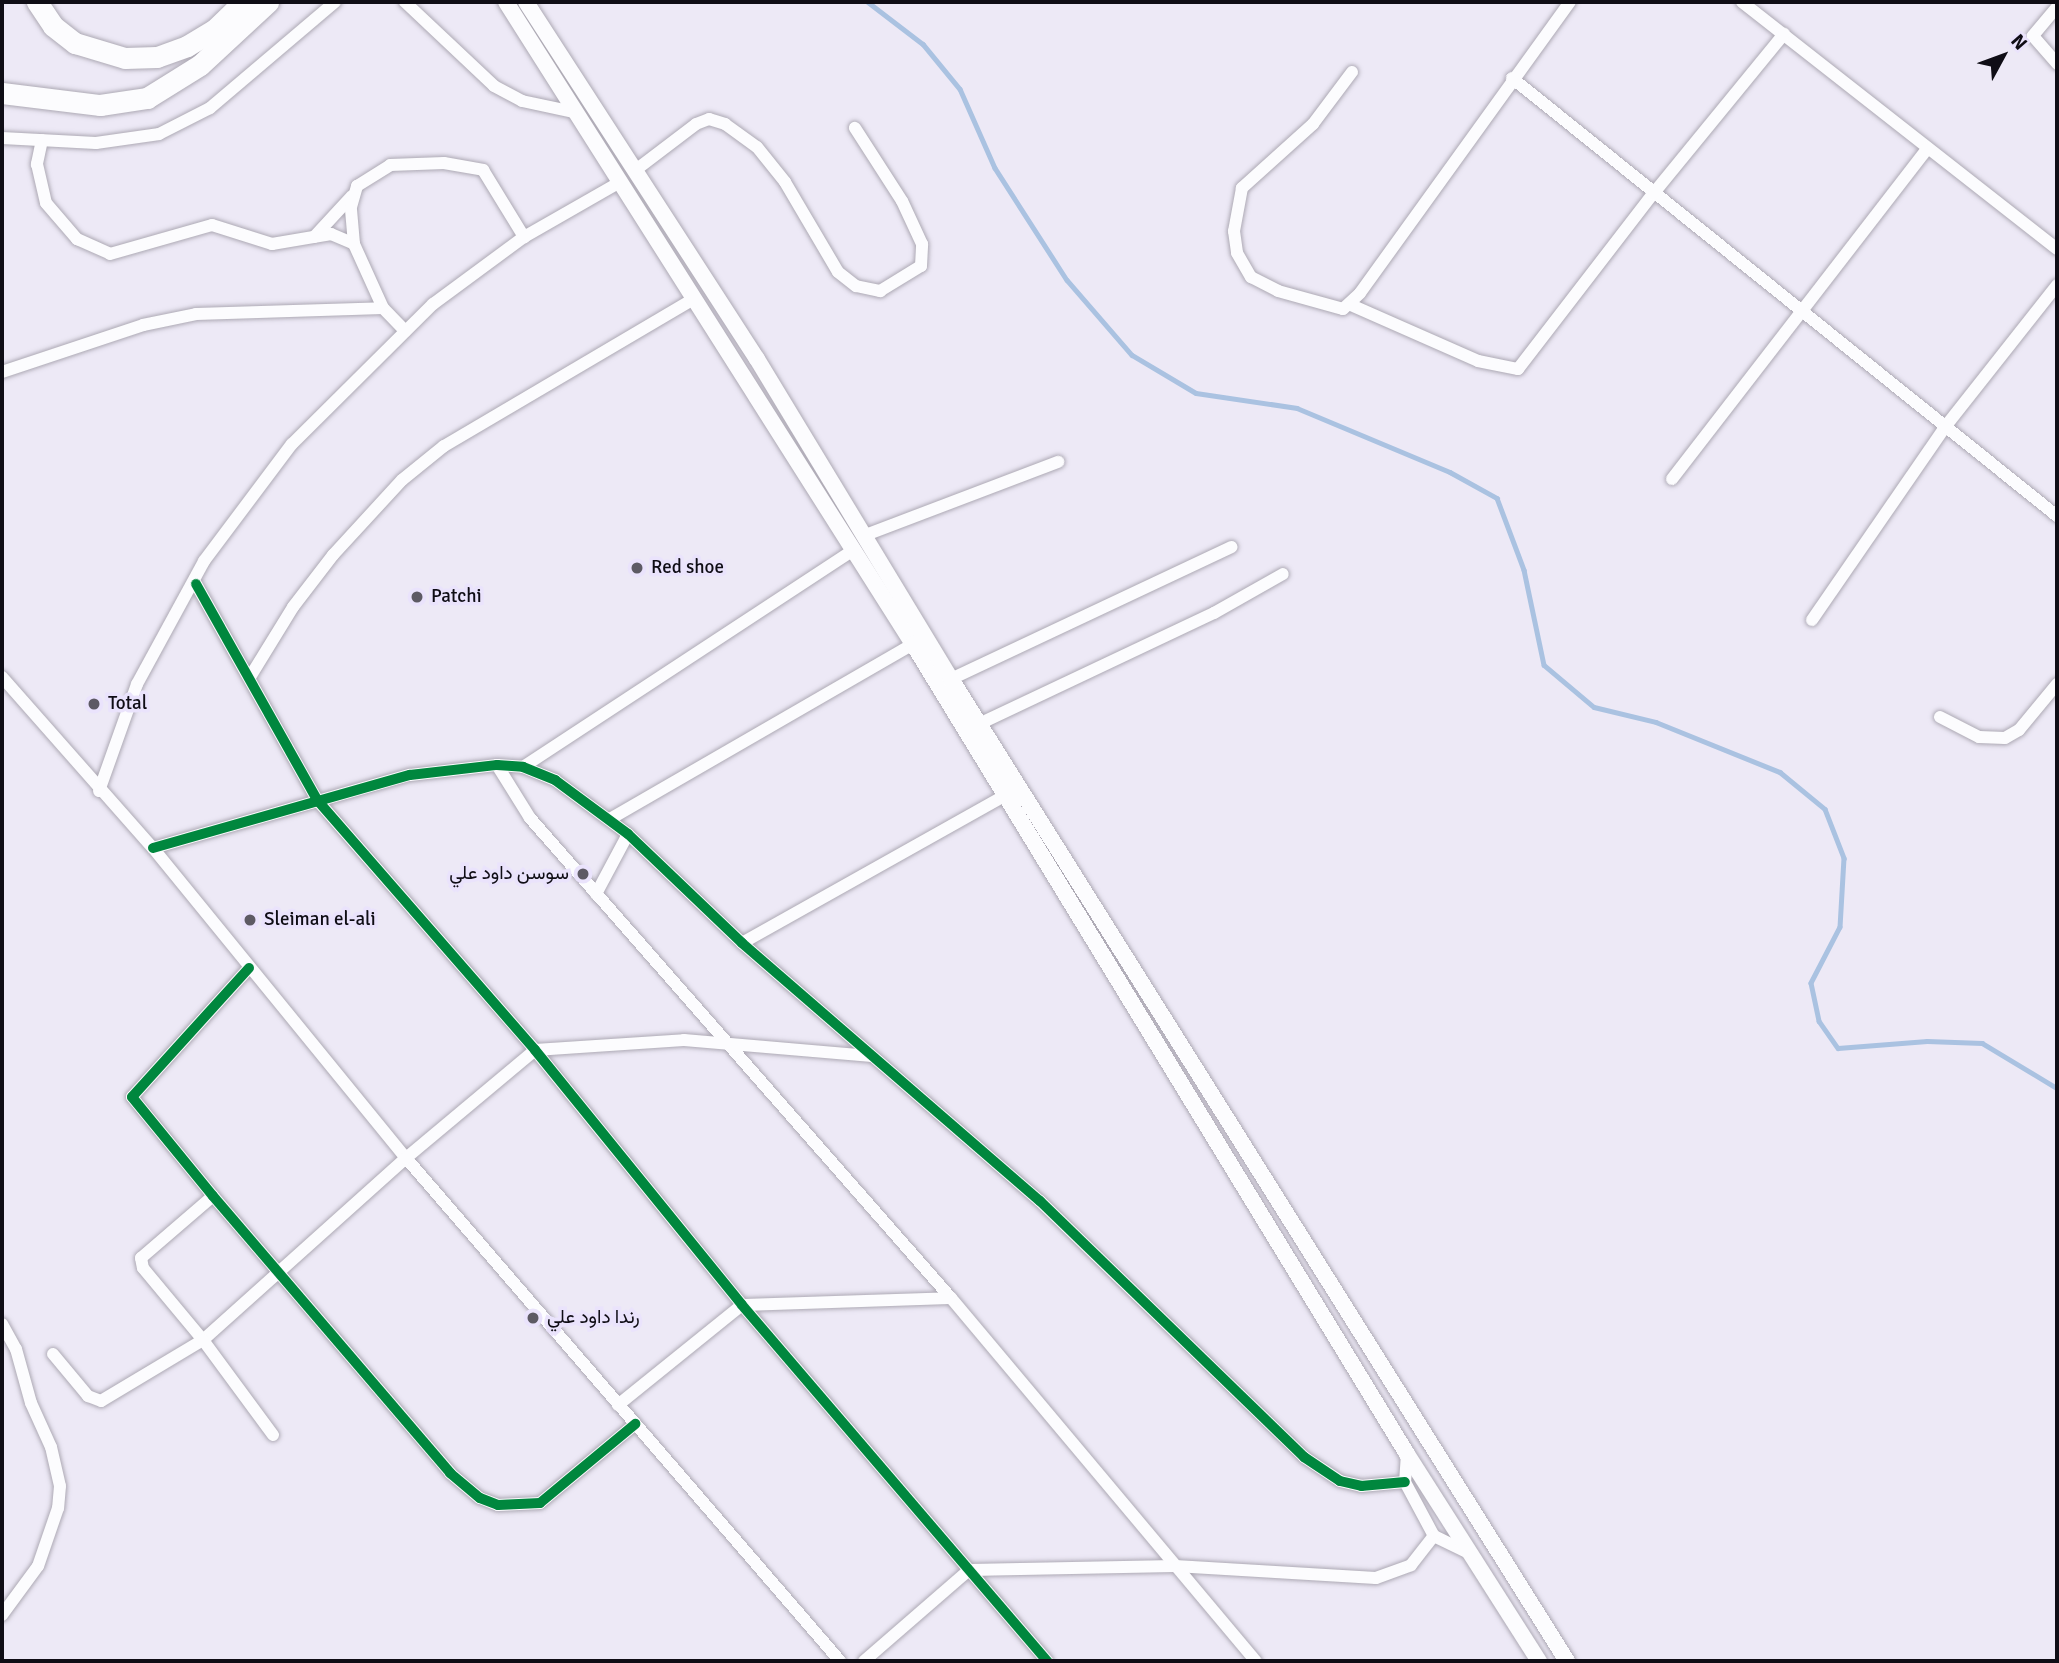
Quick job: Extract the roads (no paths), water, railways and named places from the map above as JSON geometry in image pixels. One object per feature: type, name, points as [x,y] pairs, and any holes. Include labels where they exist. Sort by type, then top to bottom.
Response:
[{"type":"highway","points":[[37,2],[53,26],[75,43],[125,58],[157,57],[187,46],[214,30],[243,2]]},
{"type":"highway","points":[[2,93],[100,105],[146,98],[177,83],[268,2]]},
{"type":"main road","points":[[506,2],[912,644],[1407,1454],[1539,1661]]},
{"type":"main road","points":[[526,2],[637,169],[979,724],[1566,1661]]},
{"type":"street","points":[[2,138],[132,141],[186,122],[210,108],[335,2]]},
{"type":"street","points":[[405,2],[494,86],[522,101],[578,113]]},
{"type":"street","points":[[1350,305],[1511,78],[1570,2]]},
{"type":"street","points":[[1742,2],[2057,249]]},
{"type":"street","points":[[2057,7],[2034,36],[2057,64]]},
{"type":"street","points":[[1352,72],[1313,124],[1242,188],[1234,231],[1237,253],[1251,277],[1278,291],[1334,309],[1350,305],[1478,361],[1518,369],[1653,194],[1784,34]]},
{"type":"street","points":[[1511,78],[1800,313],[2057,516]]},
{"type":"street","points":[[637,169],[696,124],[709,119],[725,124],[757,146],[771,164],[838,272],[856,286],[880,291],[921,267],[922,244],[902,201],[855,128]]},
{"type":"street","points":[[42,140],[37,164],[46,203],[78,239],[110,254],[212,225],[272,244],[314,237],[344,236],[354,244]]},
{"type":"street","points":[[1672,479],[1928,148]]},
{"type":"street","points":[[314,237],[366,179],[407,162],[483,170],[524,237]]},
{"type":"street","points":[[99,791],[137,684],[196,584],[204,561],[267,475],[433,304],[524,237],[620,182]]},
{"type":"street","points":[[354,195],[354,244],[383,308],[405,331]]},
{"type":"street","points":[[1812,620],[1945,428],[2057,285]]},
{"type":"street","points":[[250,677],[293,607],[333,555],[402,480],[444,446],[695,298]]},
{"type":"street","points":[[2,371],[142,325],[196,314],[383,308]]},
{"type":"street","points":[[863,537],[1058,462]]},
{"type":"street","points":[[951,679],[1232,547]]},
{"type":"street","points":[[523,767],[852,551]]},
{"type":"street","points":[[979,724],[1214,614],[1283,574]]},
{"type":"street","points":[[196,584],[318,801],[535,1050],[742,1305],[1047,1661]]},
{"type":"street","points":[[610,819],[912,644]]},
{"type":"street","points":[[2,677],[99,791],[153,848],[406,1158],[839,1661]]},
{"type":"street","points":[[1940,717],[1979,737],[2005,738],[2019,730],[2057,684]]},
{"type":"street","points":[[497,765],[530,818],[722,1042],[951,1298],[1256,1661]]},
{"type":"street","points":[[153,848],[410,775],[497,765],[523,767],[555,780],[628,834],[742,943],[869,1056],[1040,1201],[1321,1471],[1361,1486],[1405,1482]]},
{"type":"street","points":[[742,943],[1004,796]]},
{"type":"street","points":[[596,894],[628,834]]},
{"type":"street","points":[[249,968],[132,1097],[213,1196],[450,1474],[481,1498],[498,1505],[540,1503],[635,1424]]},
{"type":"street","points":[[53,1354],[88,1396],[101,1401],[203,1340],[406,1158],[535,1050],[722,1042],[869,1056]]},
{"type":"street","points":[[213,1196],[141,1258],[142,1268],[203,1340],[274,1435]]},
{"type":"street","points":[[618,1405],[742,1305],[951,1298]]},
{"type":"street","points":[[2,1324],[16,1349],[31,1403],[51,1447],[60,1486],[58,1508],[38,1566],[2,1615]]},
{"type":"street","points":[[1407,1454],[1405,1482],[1434,1536],[1469,1553]]},
{"type":"street","points":[[864,1661],[969,1570],[1175,1566],[1376,1578],[1410,1565],[1434,1536]]},
{"type":"waterway","points":[[868,2],[923,44],[960,89],[995,168],[1067,280],[1132,355],[1196,393],[1297,408],[1450,472],[1497,498],[1524,570],[1544,665],[1594,707],[1656,722],[1780,772],[1825,809],[1844,858],[1840,927],[1811,983],[1819,1021],[1838,1048],[1927,1041],[1982,1043],[2057,1088]]},
{"type":"place","name":"Red shoe","points":[[637,568]]},
{"type":"place","name":"Patchi","points":[[417,597]]},
{"type":"place","name":"Total","points":[[94,704]]},
{"type":"place","name":"سوسن داود علي","points":[[583,874]]},
{"type":"place","name":"Sleiman el-ali","points":[[250,920]]},
{"type":"place","name":"رندا داود علي","points":[[533,1318]]}]
